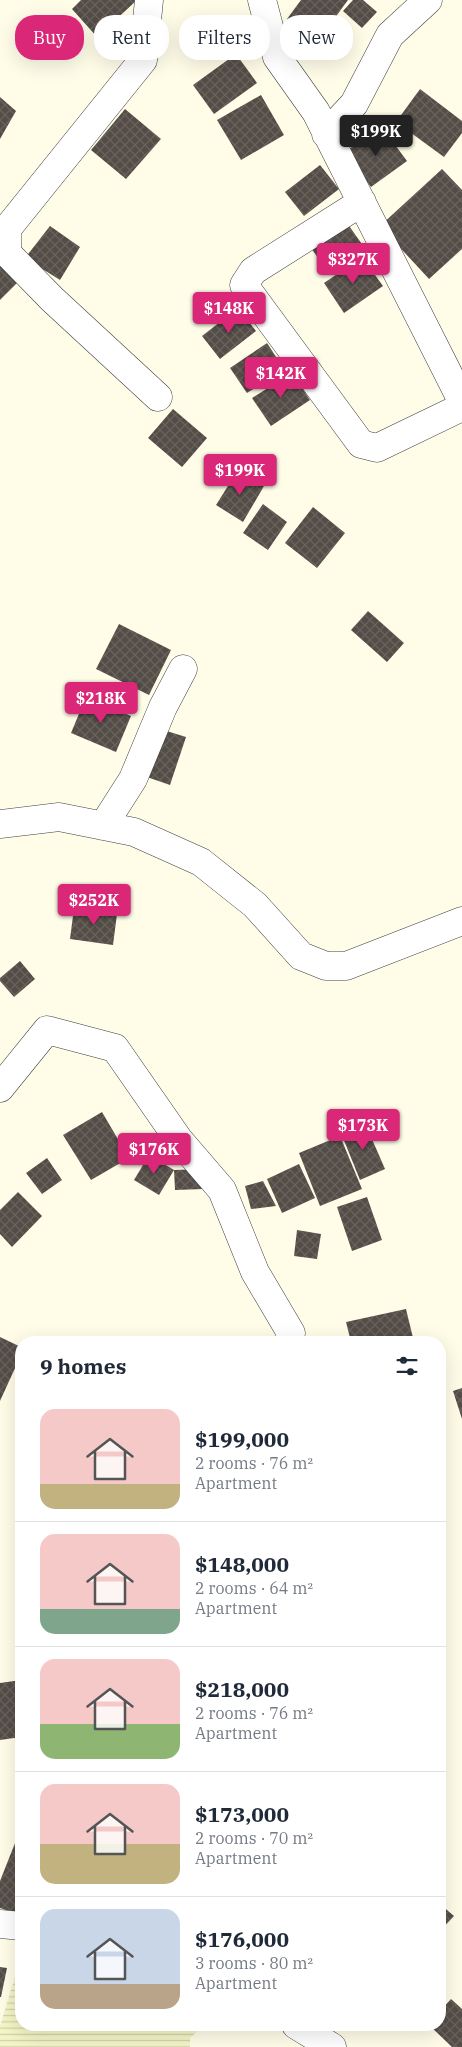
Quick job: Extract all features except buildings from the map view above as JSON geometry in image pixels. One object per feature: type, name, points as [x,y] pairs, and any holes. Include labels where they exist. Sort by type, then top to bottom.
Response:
[{"type":"street","points":[[149,0],[143,60],[7,229],[7,253],[52,299],[158,397]]},
{"type":"street","points":[[262,0],[277,57],[316,112],[462,401]]},
{"type":"street","points":[[326,134],[354,104],[390,35],[428,0]]},
{"type":"street","points":[[362,202],[253,271],[244,285],[361,444],[377,448],[462,407]]},
{"type":"street","points":[[103,826],[133,778],[163,708],[183,670]]},
{"type":"street","points":[[0,824],[59,817],[134,832],[201,862],[255,905],[301,956],[326,966],[346,966],[462,921]]},
{"type":"street","points":[[0,1088],[46,1030],[114,1048],[180,1140],[222,1190],[255,1272],[291,1333],[290,1336]]},
{"type":"street","points":[[0,1924],[15,1925]]},
{"type":"street","points":[[306,2031],[332,2047]]},
{"type":"green space","points":[[15,1977],[15,2031],[198,2031],[190,2038],[190,2047],[0,2047],[0,2026]]}]
